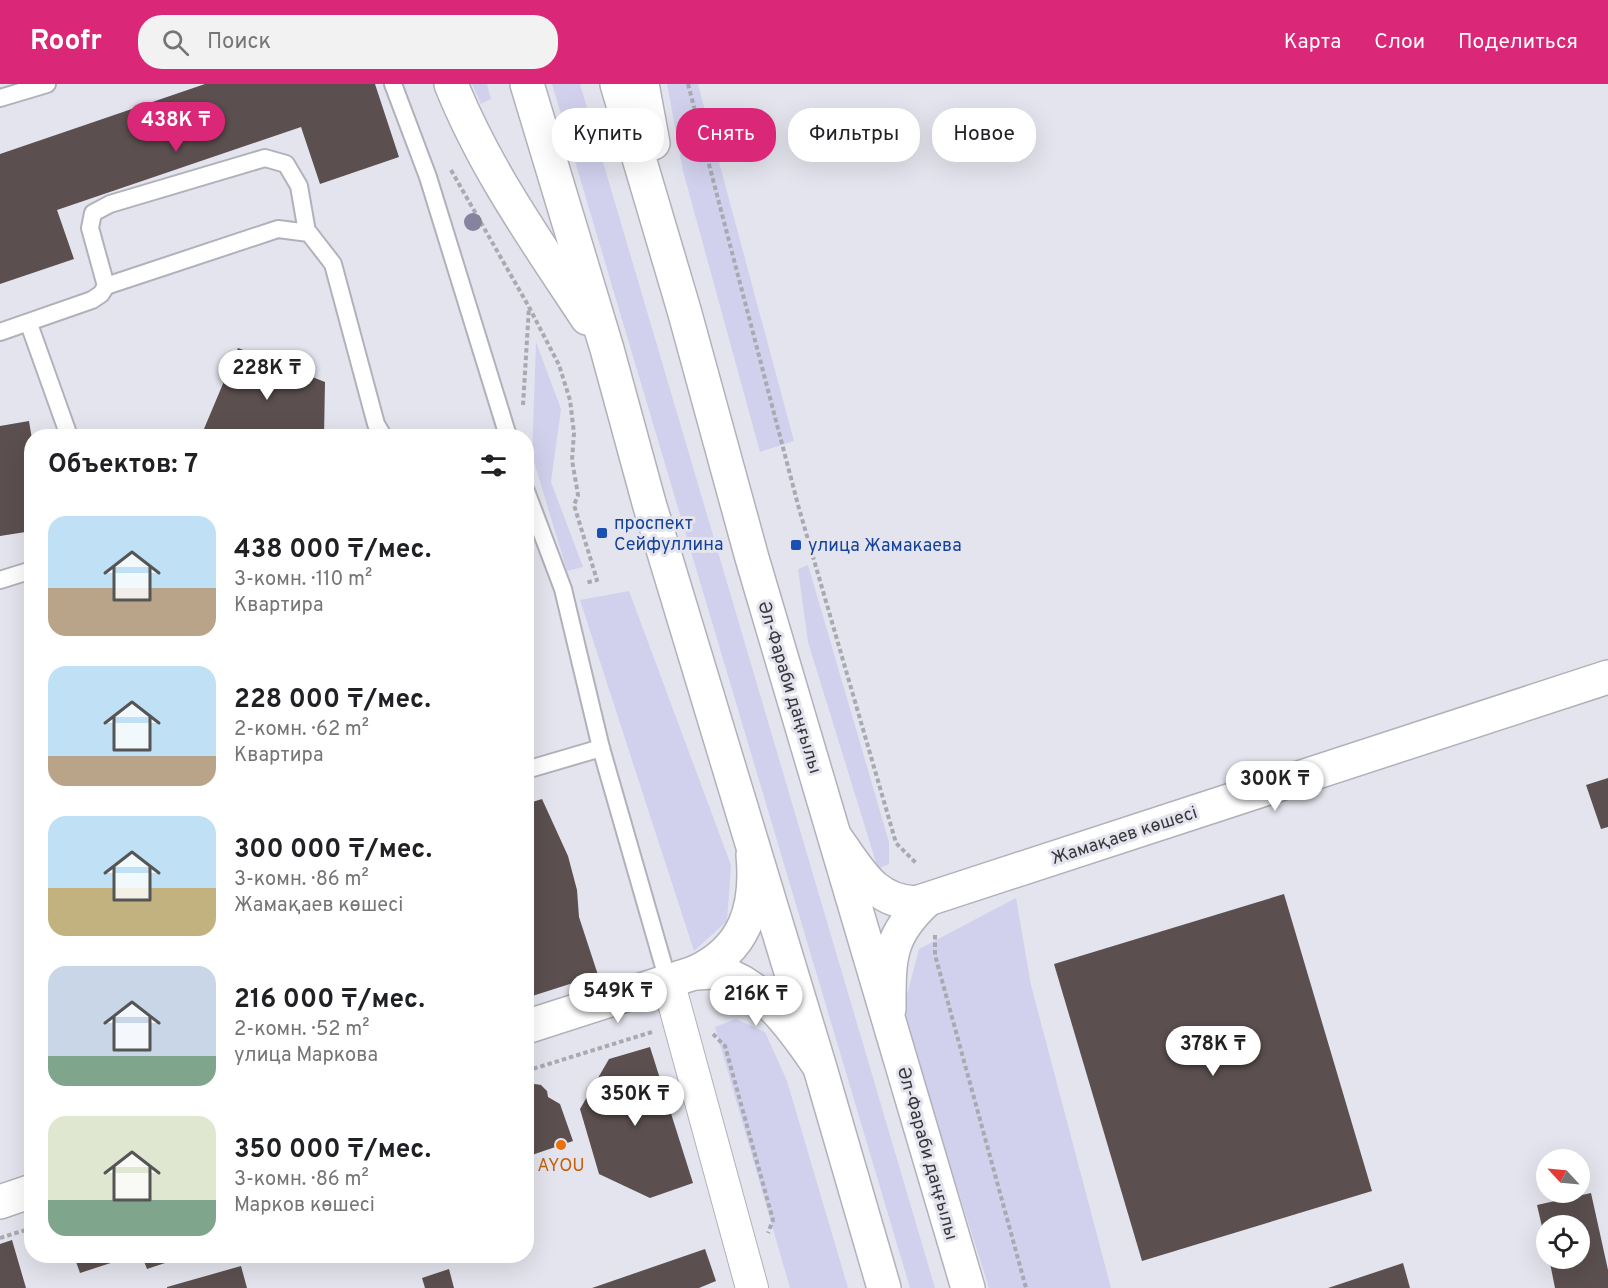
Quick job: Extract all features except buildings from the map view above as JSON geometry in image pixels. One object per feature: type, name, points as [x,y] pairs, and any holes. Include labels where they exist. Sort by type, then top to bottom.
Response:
[{"type":"main road","points":[[451,84],[498,182],[607,349]]},
{"type":"main road","points":[[527,84],[607,349],[649,503],[752,839],[884,1288]]},
{"type":"main road","name":"Әл-Фараби даңғылы","points":[[617,84],[684,310],[752,558],[968,1288]]},
{"type":"main road","points":[[642,84],[684,310]]},
{"type":"main road","name":"Жамақаев көшесі","points":[[835,836],[880,894],[899,903],[916,903],[1608,677]]},
{"type":"main road","points":[[534,1024],[681,977],[711,965],[724,954],[736,943],[752,902],[755,874],[752,839]]},
{"type":"main road","points":[[890,1024],[889,965],[895,940],[911,916],[927,900]]},
{"type":"main road","points":[[681,977],[712,972],[723,974],[756,992],[799,1037],[820,1068]]},
{"type":"main road","points":[[0,1202],[24,1194]]},
{"type":"street","points":[[681,977],[679,1023],[752,1288]]},
{"type":"lane","points":[[0,99],[47,84]]},
{"type":"lane","points":[[393,84],[428,177],[506,429]]},
{"type":"lane","points":[[106,286],[90,228],[93,213],[110,204],[265,158],[286,164],[299,186],[307,232],[333,264],[379,429]]},
{"type":"lane","points":[[0,332],[29,324],[92,300],[101,294],[106,286],[278,229],[307,232]]},
{"type":"lane","points":[[29,324],[66,429]]},
{"type":"lane","points":[[534,512],[563,589],[601,748],[681,977]]},
{"type":"lane","points":[[0,580],[24,572]]},
{"type":"lane","points":[[534,768],[601,748]]},
{"type":"path","points":[[688,84],[798,505],[896,843],[917,864]]},
{"type":"path","points":[[448,166],[529,307],[559,365],[570,400],[574,433],[572,460],[578,495],[574,505],[597,579],[577,586]]},
{"type":"path","points":[[522,413],[529,307]]},
{"type":"path","points":[[935,932],[935,955],[1026,1288]]},
{"type":"path","points":[[534,1068],[693,1018],[725,1046],[773,1220],[765,1238]]},
{"type":"path","points":[[0,1238],[24,1230]]},
{"type":"shaded area","points":[[472,84],[487,84],[491,99],[481,104]]},
{"type":"shaded area","points":[[552,84],[580,84],[587,108],[559,108]]},
{"type":"shaded area","points":[[667,84],[698,84],[704,108],[676,108],[676,133]]},
{"type":"shaded area","points":[[575,162],[603,162],[935,1288],[910,1288]]},
{"type":"shaded area","points":[[681,162],[719,162],[794,441],[760,452]]},
{"type":"shaded area","points":[[536,342],[561,409],[551,482],[583,567],[567,571],[534,462]]},
{"type":"shaded area","points":[[808,565],[889,842],[889,864],[878,869],[808,642],[798,569]]},
{"type":"shaded area","points":[[629,591],[731,865],[727,921],[694,951],[580,600]]},
{"type":"shaded area","points":[[1016,898],[1031,985],[1111,1288],[989,1288],[902,1014],[919,949]]},
{"type":"shaded area","points":[[736,1019],[765,1032],[787,1081],[848,1288],[790,1288],[715,1027]]},
{"type":"place","name":"проспект Сейфуллина","points":[[602,533]]},
{"type":"place","name":"улица Жамакаева","points":[[796,545]]},
{"type":"place","name":"AYOU","points":[[561,1145]]}]
